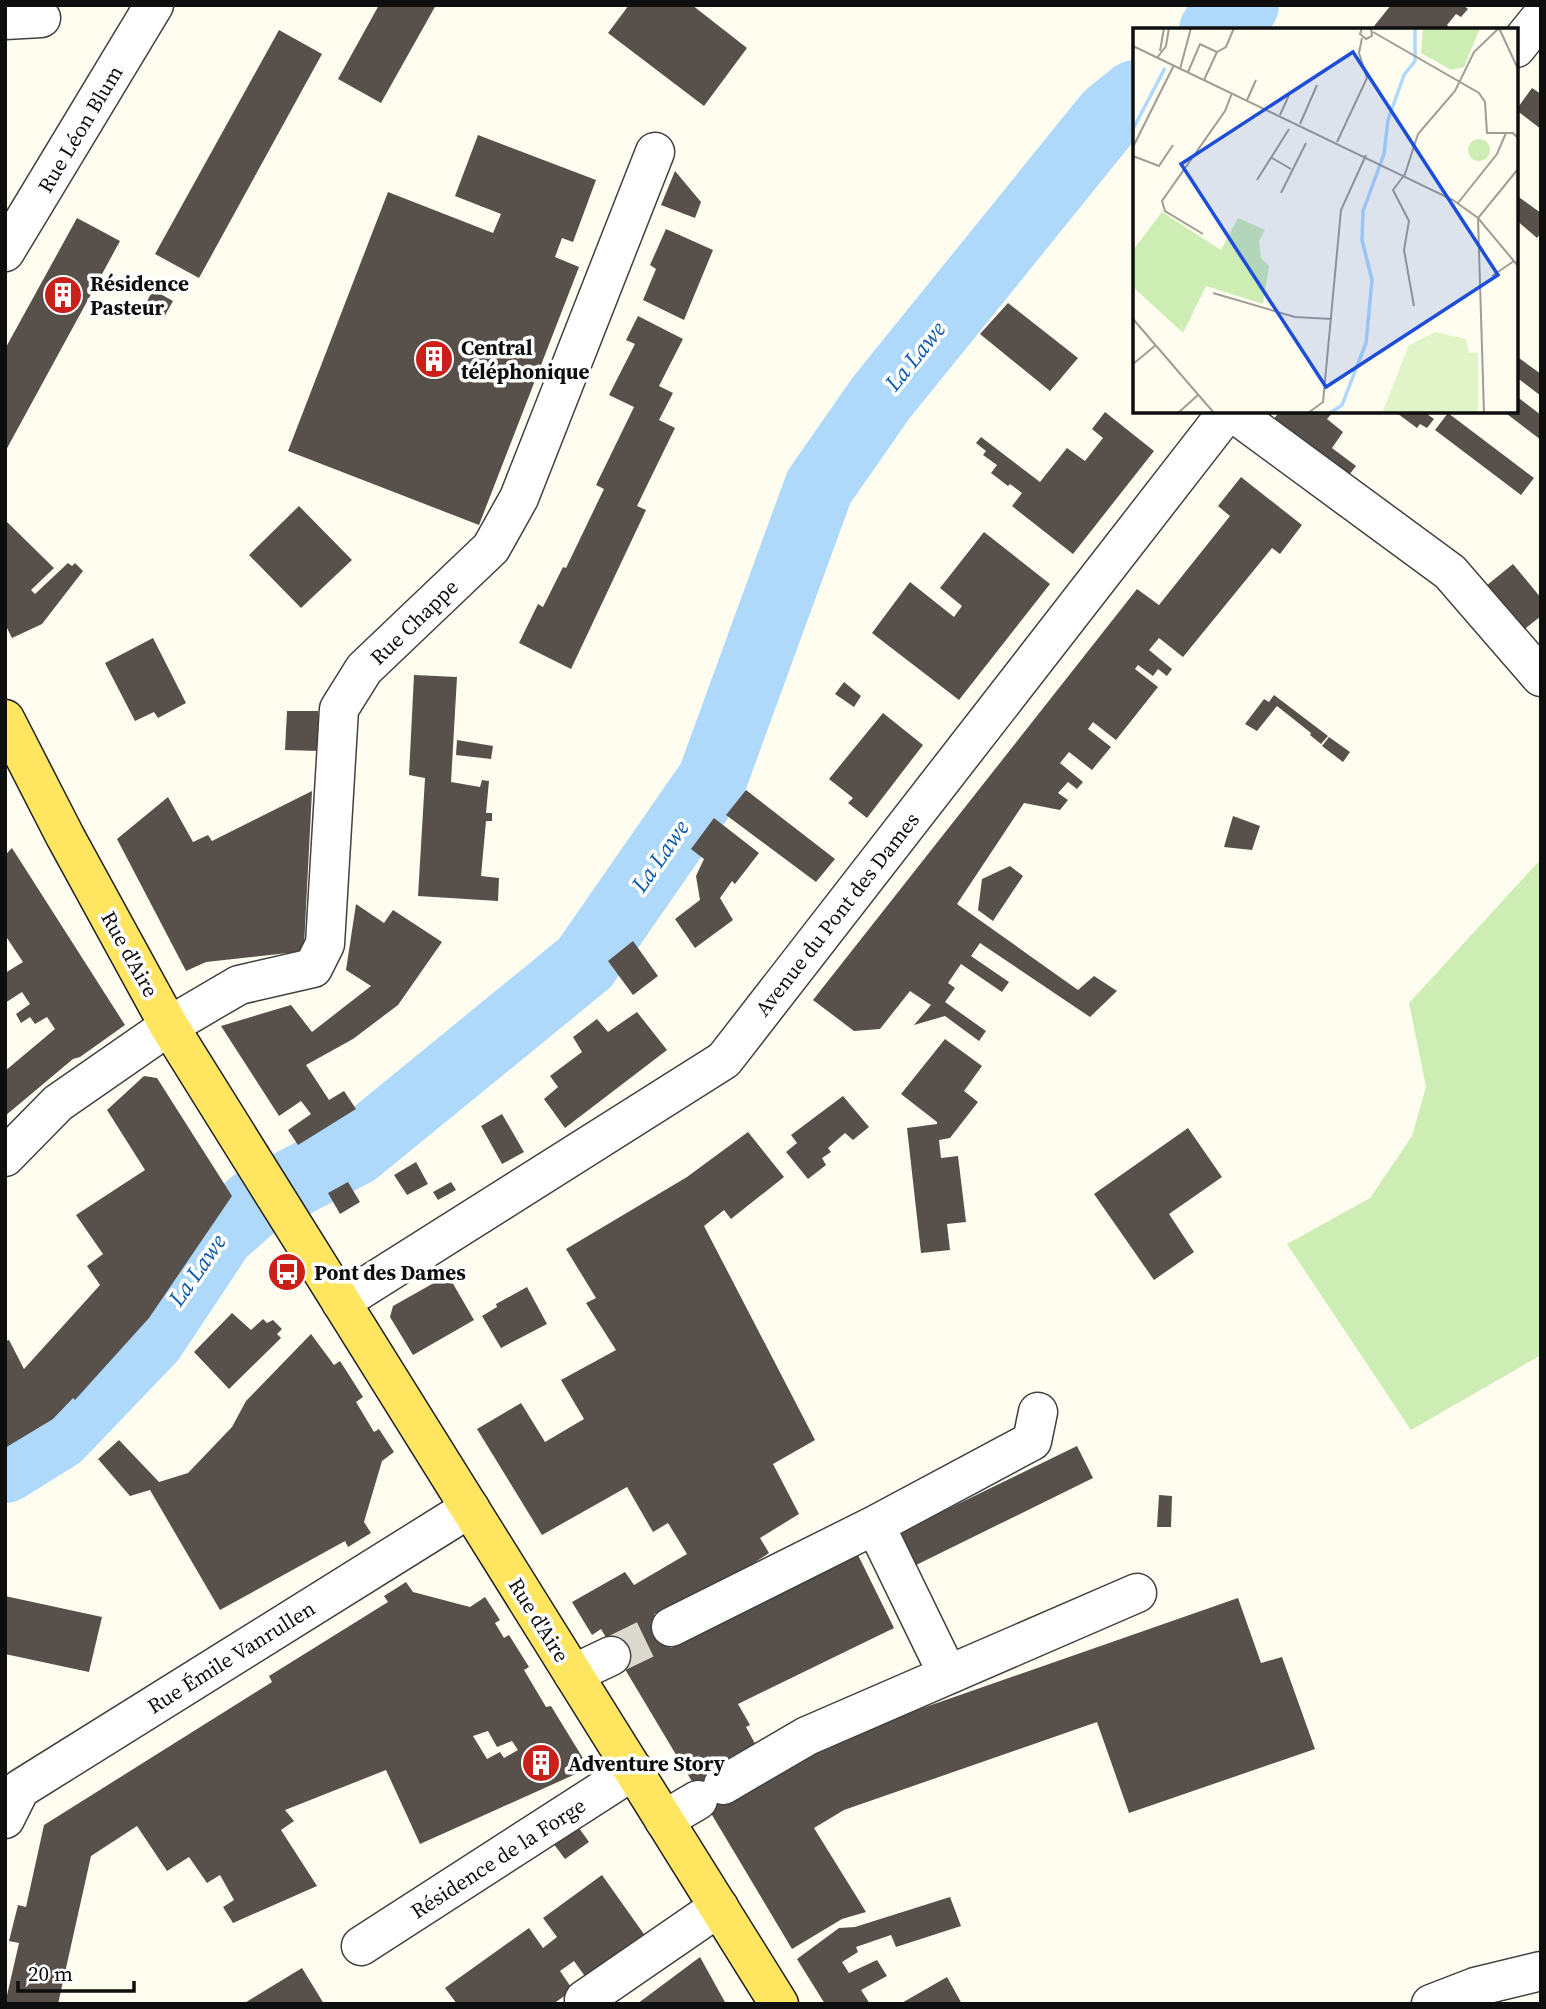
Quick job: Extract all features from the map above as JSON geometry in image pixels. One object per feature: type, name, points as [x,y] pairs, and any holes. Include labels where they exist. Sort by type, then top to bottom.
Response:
[{"type":"main road","name":"Rue d'Aire","points":[[5,719],[65,836],[169,1026],[779,2004]]},
{"type":"street","name":"Rue Léon Blum","points":[[5,252],[154,5]]},
{"type":"street","points":[[1518,46],[1541,17]]},
{"type":"street","name":"Rue Chappe","points":[[169,1026],[239,985],[313,968],[325,944],[339,709],[364,669],[491,548],[519,498],[654,152]]},
{"type":"street","name":"Avenue du Pont des Dames","points":[[341,1302],[723,1060],[1228,413]]},
{"type":"street","points":[[1233,413],[1450,572],[1541,677]]},
{"type":"street","points":[[5,1157],[58,1103],[169,1026]]},
{"type":"street","points":[[671,1627],[875,1525],[1032,1441],[1038,1412]]},
{"type":"street","name":"Rue Émile Vanrullen","points":[[5,1819],[20,1789],[470,1508]]},
{"type":"street","points":[[875,1525],[948,1675]]},
{"type":"street","points":[[664,1820],[807,1736],[1138,1593]]},
{"type":"street","points":[[573,1674],[611,1656]]},
{"type":"street","name":"Résidence de la Forge","points":[[361,1946],[634,1770]]},
{"type":"street","points":[[584,2000],[719,1907]]},
{"type":"street","points":[[1431,2004],[1475,1987],[1541,1971]]},
{"type":"green space","points":[[1541,859],[1541,1355],[1411,1430],[1287,1244],[1370,1198],[1412,1136],[1426,1087],[1409,1003]]},
{"type":"building","points":[[379,5],[436,5],[381,103],[338,79]]},
{"type":"building","points":[[629,5],[692,5],[747,48],[704,106],[608,33]]},
{"type":"building","points":[[1391,5],[1463,5],[1468,9],[1461,17],[1456,14],[1447,25],[1450,28],[1373,28]]},
{"type":"building","points":[[279,30],[322,54],[199,278],[155,254]]},
{"type":"building","points":[[1532,88],[1541,94],[1541,129],[1518,112],[1518,107]]},
{"type":"building","name":"Central téléphonique","points":[[478,135],[596,180],[573,242],[562,238],[555,257],[579,267],[479,525],[288,451],[388,192],[493,233],[501,214],[455,196]]},
{"type":"building","points":[[675,171],[701,202],[695,218],[661,205]]},
{"type":"building","points":[[1518,196],[1541,213],[1541,233],[1537,238],[1518,222]]},
{"type":"building","name":"Résidence Pasteur","points":[[77,218],[120,241],[5,452],[5,349]]},
{"type":"building","points":[[666,229],[713,250],[684,320],[643,300],[656,269],[650,265]]},
{"type":"building","points":[[153,290],[173,301],[164,317],[144,307]]},
{"type":"building","points":[[1008,303],[1078,358],[1050,391],[980,334]]},
{"type":"building","points":[[638,316],[683,339],[659,386],[673,393],[659,420],[675,428],[637,506],[646,510],[571,669],[519,643],[538,604],[543,607],[563,567],[566,568],[604,489],[596,485],[634,407],[609,395],[635,344],[626,340]]},
{"type":"building","points":[[1518,359],[1541,374],[1541,396],[1518,379]]},
{"type":"building","points":[[1518,398],[1541,415],[1541,440],[1506,413],[1518,413]]},
{"type":"building","points":[[1105,412],[1154,451],[1073,554],[1012,506],[1022,493],[991,473],[997,465],[983,455],[986,451],[976,443],[981,437],[1040,482],[1067,448],[1085,461],[1103,438],[1092,429]]},
{"type":"building","points":[[1278,413],[1332,413],[1327,419],[1343,432],[1332,448],[1356,466],[1349,475],[1273,420]]},
{"type":"building","points":[[1397,413],[1428,413],[1434,419],[1427,428],[1420,424],[1417,428]]},
{"type":"building","points":[[1448,413],[1534,478],[1521,495],[1435,430]]},
{"type":"building","points":[[1241,477],[1302,525],[1280,554],[1272,548],[1183,657],[1159,638],[1149,650],[1172,669],[1167,676],[1158,669],[1153,676],[1138,665],[1135,669],[1158,687],[1116,740],[1093,722],[1088,729],[1111,747],[1092,770],[1069,752],[1060,763],[1083,782],[1077,789],[1068,782],[1058,793],[1068,800],[1060,810],[1024,803],[957,904],[1078,990],[1094,976],[1117,991],[1090,1017],[980,943],[971,956],[1009,982],[1002,992],[961,964],[948,983],[955,988],[945,1002],[986,1031],[979,1041],[945,1016],[914,1025],[931,1005],[910,991],[880,1029],[854,1031],[813,1000],[1137,589],[1159,605],[1230,516],[1218,506]]},
{"type":"building","points":[[299,506],[352,560],[301,608],[249,555]]},
{"type":"building","points":[[5,520],[54,568],[31,590],[35,594],[68,563],[72,566],[75,563],[83,571],[42,624],[12,638],[5,624]]},
{"type":"building","points":[[984,532],[1050,584],[959,700],[872,633],[910,582],[954,617],[962,606],[940,588]]},
{"type":"building","points":[[1513,564],[1541,598],[1541,616],[1522,631],[1486,586]]},
{"type":"building","points":[[153,638],[186,703],[158,718],[154,712],[135,721],[105,663]]},
{"type":"building","points":[[414,675],[457,677],[451,782],[480,787],[482,780],[489,781],[486,813],[492,813],[492,821],[486,821],[481,876],[499,878],[498,901],[418,896],[425,778],[409,775]]},
{"type":"building","points":[[844,682],[861,696],[854,707],[835,694]]},
{"type":"building","points":[[1274,695],[1328,736],[1321,744],[1277,706],[1257,731],[1245,724],[1264,699],[1269,702]]},
{"type":"building","points":[[287,711],[318,711],[319,751],[285,750]]},
{"type":"building","points":[[883,713],[923,745],[867,818],[848,803],[853,798],[829,779]]},
{"type":"building","points":[[1329,737],[1350,752],[1343,762],[1322,746]]},
{"type":"building","points":[[457,740],[493,746],[491,759],[456,755]]},
{"type":"building","points":[[746,790],[835,859],[816,882],[726,815]]},
{"type":"building","points":[[312,791],[304,946],[297,952],[206,962],[186,971],[117,839],[168,797],[193,842],[208,835],[212,841]]},
{"type":"building","points":[[1233,816],[1260,826],[1252,850],[1224,847]]},
{"type":"building","points":[[714,818],[759,853],[735,884],[732,881],[720,898],[733,920],[695,948],[675,919],[700,900],[696,876],[704,859],[691,849]]},
{"type":"building","points":[[12,848],[125,1025],[80,1057],[73,1059],[5,1116],[5,1071],[55,1029],[47,1017],[35,1024],[30,1017],[21,1023],[16,1014],[30,1004],[22,992],[5,1003],[5,973],[23,962],[5,935],[5,855]]},
{"type":"building","points":[[1010,866],[1023,876],[993,921],[978,910],[982,879]]},
{"type":"building","points":[[356,904],[384,923],[393,910],[442,942],[398,1005],[353,1039],[306,1065],[329,1100],[344,1091],[356,1109],[298,1145],[288,1130],[311,1114],[301,1101],[279,1116],[221,1026],[291,1005],[312,1032],[371,986],[346,970]]},
{"type":"building","points":[[633,941],[658,976],[633,995],[608,961]]},
{"type":"building","points":[[637,1012],[667,1050],[565,1128],[544,1099],[558,1087],[550,1076],[582,1052],[573,1037],[597,1019],[608,1032]]},
{"type":"building","points":[[945,1039],[982,1066],[964,1091],[978,1102],[950,1138],[939,1140],[941,1158],[958,1156],[966,1222],[947,1224],[950,1250],[921,1253],[907,1128],[937,1122],[901,1094]]},
{"type":"building","points":[[144,1076],[157,1078],[232,1196],[149,1318],[75,1400],[73,1398],[53,1419],[5,1448],[5,1341],[9,1340],[24,1369],[100,1285],[87,1266],[103,1254],[76,1215],[145,1170],[107,1110]]},
{"type":"building","points":[[843,1096],[869,1127],[853,1140],[845,1133],[828,1148],[831,1152],[822,1158],[826,1165],[808,1179],[786,1152],[797,1143],[791,1135]]},
{"type":"building","points":[[502,1114],[524,1152],[502,1164],[481,1126]]},
{"type":"building","points":[[1188,1128],[1222,1177],[1169,1214],[1194,1252],[1154,1280],[1094,1194]]},
{"type":"building","points":[[748,1132],[784,1177],[731,1219],[724,1210],[704,1226],[815,1440],[773,1464],[799,1514],[760,1538],[769,1553],[665,1622],[857,1553],[894,1628],[738,1704],[750,1725],[746,1727],[759,1751],[808,1748],[1238,1598],[1261,1663],[1282,1657],[1315,1749],[1129,1813],[1097,1722],[844,1810],[814,1828],[866,1912],[842,1919],[792,1949],[601,1629],[592,1635],[572,1602],[625,1572],[634,1585],[687,1554],[668,1523],[653,1532],[627,1487],[542,1535],[477,1429],[521,1403],[545,1442],[584,1419],[561,1380],[616,1350],[586,1303],[596,1298],[566,1249],[687,1177]]},
{"type":"building","points":[[416,1162],[428,1184],[407,1195],[394,1175]]},
{"type":"building","points":[[348,1182],[360,1202],[340,1214],[328,1193]]},
{"type":"building","points":[[451,1182],[456,1190],[438,1200],[433,1192]]},
{"type":"building","points":[[448,1275],[474,1320],[413,1355],[390,1317],[393,1306]]},
{"type":"building","points":[[527,1287],[547,1324],[501,1348],[482,1316],[497,1307],[496,1304]]},
{"type":"building","points":[[232,1313],[251,1330],[263,1319],[267,1323],[273,1320],[282,1329],[277,1334],[281,1338],[229,1389],[194,1352]]},
{"type":"building","points":[[311,1334],[334,1365],[340,1361],[363,1397],[356,1402],[374,1432],[379,1429],[394,1452],[382,1461],[364,1522],[371,1533],[348,1547],[345,1541],[220,1610],[150,1490],[130,1496],[98,1459],[119,1440],[159,1482],[188,1473],[232,1427],[246,1401]]},
{"type":"building","points":[[1077,1446],[1093,1478],[908,1569],[892,1536]]},
{"type":"building","points":[[1159,1495],[1172,1496],[1171,1527],[1157,1527]]},
{"type":"building","points":[[406,1582],[413,1592],[470,1607],[485,1597],[500,1620],[495,1623],[504,1638],[509,1635],[529,1667],[524,1670],[546,1707],[551,1706],[589,1768],[420,1844],[386,1770],[285,1810],[294,1821],[281,1830],[317,1886],[233,1923],[223,1907],[234,1900],[220,1875],[207,1883],[189,1857],[167,1871],[137,1826],[91,1856],[58,2004],[5,2004],[19,1943],[9,1941],[18,1905],[26,1907],[44,1825],[272,1682],[269,1676],[388,1602],[384,1596]],"holes":[[[488,1731],[497,1747],[512,1741],[518,1750],[504,1758],[500,1752],[487,1759],[473,1736]]]},
{"type":"building","points":[[5,1596],[102,1617],[89,1672],[5,1654]]},
{"type":"building","points":[[572,1818],[589,1842],[565,1859],[547,1835]]},
{"type":"building","points":[[602,1875],[646,1937],[587,1979],[574,1961],[560,1971],[573,1990],[553,2004],[457,2004],[445,1988],[529,1928],[543,1948],[557,1937],[543,1918]]},
{"type":"building","points":[[950,1897],[961,1926],[896,1947],[891,1935],[856,1947],[858,1952],[842,1962],[849,1973],[877,1960],[887,1976],[861,1990],[870,2004],[825,2004],[797,1959],[839,1928],[855,1927]]},
{"type":"building","points":[[700,1957],[726,2004],[637,2004]]},
{"type":"building","points":[[302,1968],[324,2004],[243,2004]]},
{"type":"building","points":[[947,1977],[962,2004],[900,2004]]},
{"type":"waterway","name":"La Lawe","points":[[1216,28],[1244,5]]},
{"type":"waterway","name":"La Lawe","points":[[5,1468],[58,1435],[151,1338],[220,1234],[255,1203],[355,1151],[585,963],[712,780],[819,487],[881,398],[1109,116],[1133,97]]},
{"type":"tunnel","points":[[611,1656],[671,1627]]},
{"type":"place","name":"Résidence Pasteur","points":[[63,295]]},
{"type":"place","name":"Central téléphonique","points":[[434,359]]},
{"type":"place","name":"Pont des Dames","points":[[287,1272]]},
{"type":"place","name":"Adventure Story","points":[[541,1763]]}]
